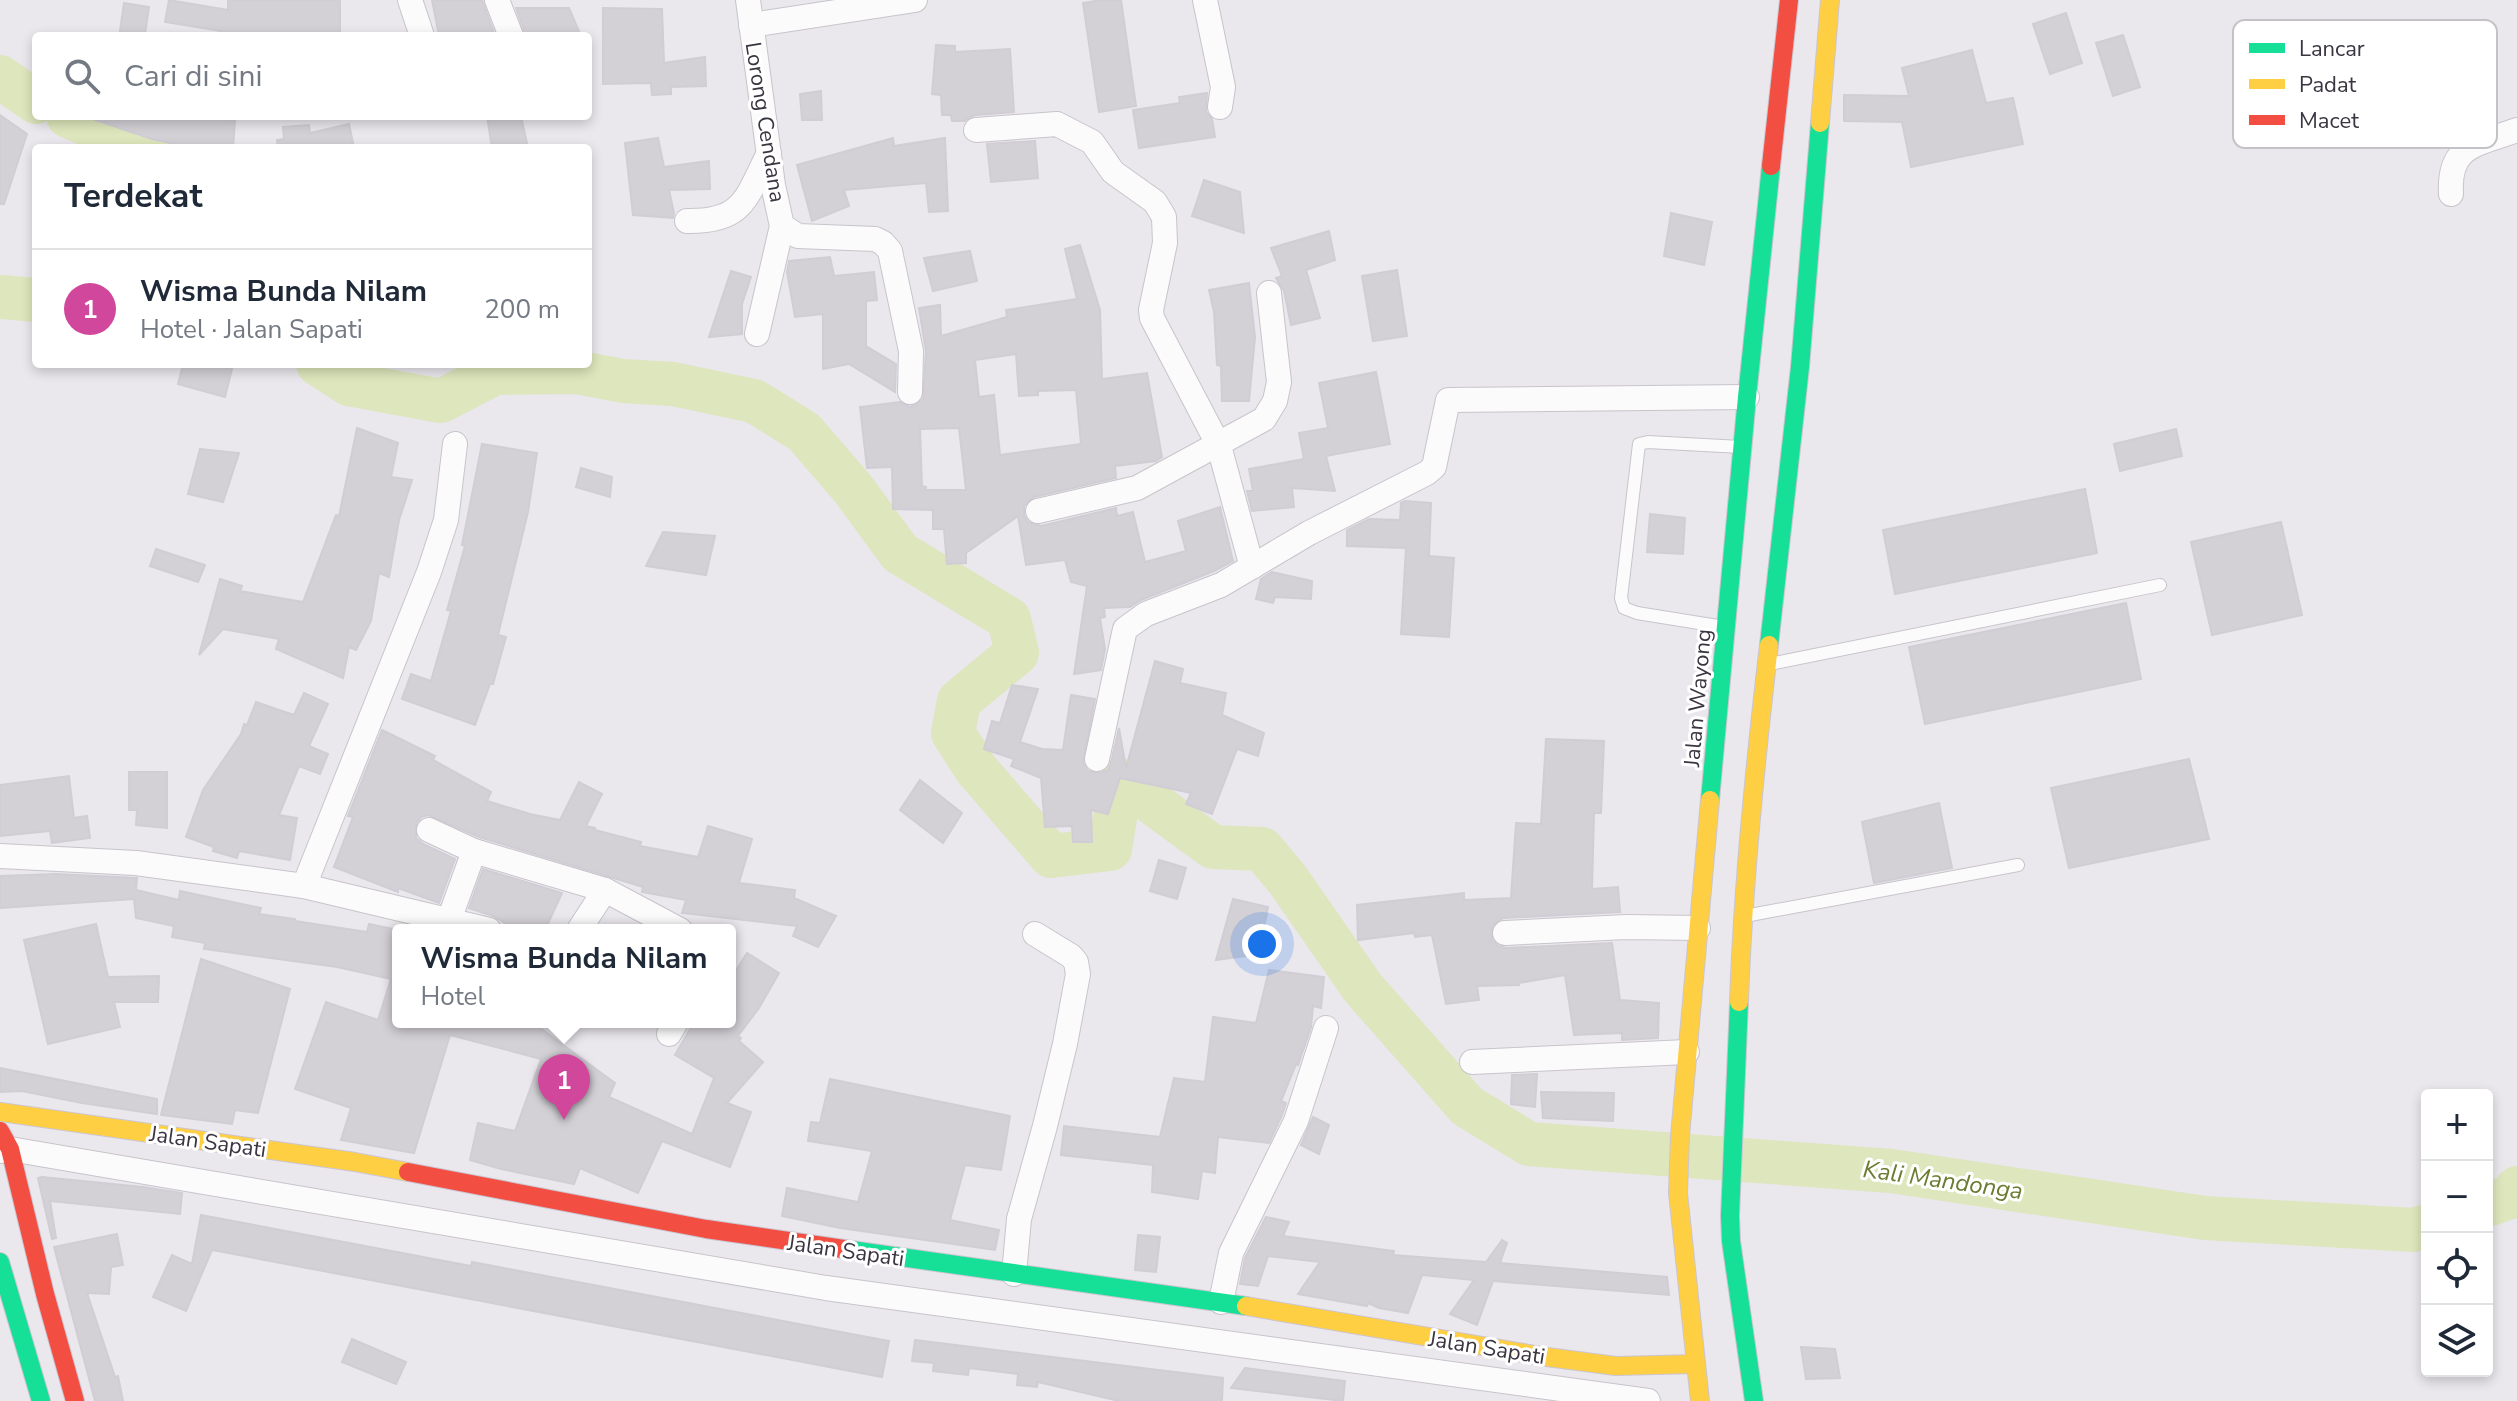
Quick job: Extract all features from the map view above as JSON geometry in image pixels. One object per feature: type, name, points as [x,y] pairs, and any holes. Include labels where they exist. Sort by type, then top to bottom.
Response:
[{"type":"main road","name":"Jalan Wayong","points":[[1754,1401],[1731,1241],[1731,1187],[1742,916],[1800,367],[1800,98],[1789,0]]},
{"type":"main road","name":"Jalan Wayong","points":[[1700,1401],[1678,1193],[1680,1136],[1747,397],[1800,98],[1830,0]]},
{"type":"main road","name":"Jalan Sapati","points":[[0,1112],[355,1162],[706,1229],[1221,1302],[1560,1359],[1616,1366],[1695,1364]]},
{"type":"main road","points":[[3,1144],[75,1401]]},
{"type":"main road","points":[[0,1262],[41,1401]]},
{"type":"street","points":[[410,0],[421,32]]},
{"type":"street","points":[[497,0],[509,32]]},
{"type":"street","name":"Lorong Cendana","points":[[748,0],[782,226],[798,236],[875,239],[890,251],[911,351],[910,392]]},
{"type":"street","points":[[751,25],[915,0]]},
{"type":"street","points":[[1205,0],[1223,87],[1220,107]]},
{"type":"street","points":[[976,130],[1057,124],[1092,142],[1113,172],[1155,202],[1164,217],[1165,243],[1152,318],[1219,446],[1252,567]]},
{"type":"street","points":[[2497,137],[2517,130]]},
{"type":"street","points":[[2451,194],[2449,172],[2455,159],[2468,148]]},
{"type":"street","points":[[687,221],[711,222],[727,216],[743,204],[769,153]]},
{"type":"street","points":[[757,334],[782,226]]},
{"type":"street","points":[[1038,511],[1137,488],[1264,419],[1275,401],[1279,382],[1269,293]]},
{"type":"street","points":[[1097,759],[1125,629],[1146,614],[1221,585],[1309,533],[1434,467],[1446,404],[1452,398],[1747,397]]},
{"type":"street","points":[[304,886],[429,572],[446,520],[455,444]]},
{"type":"street","points":[[429,830],[474,851],[605,890],[669,924]]},
{"type":"street","points":[[449,920],[474,851]]},
{"type":"street","points":[[0,856],[136,863],[304,886],[465,924]]},
{"type":"street","points":[[583,924],[605,890]]},
{"type":"street","points":[[1505,933],[1626,927],[1698,928]]},
{"type":"street","points":[[1014,1274],[1019,1219],[1049,1113],[1078,974],[1076,962],[1071,956],[1035,934]]},
{"type":"street","points":[[1221,1302],[1231,1253],[1296,1121],[1326,1028]]},
{"type":"street","points":[[1472,1062],[1687,1052]]},
{"type":"street","name":"Jalan Sapati","points":[[3,1144],[826,1288],[1648,1401]]},
{"type":"street","points":[[826,1288],[833,1248]]},
{"type":"lane","points":[[1727,627],[1637,613],[1624,608],[1621,598],[1639,444],[1743,447]]},
{"type":"lane","points":[[1767,664],[2160,585]]},
{"type":"lane","points":[[1742,916],[2018,865]]},
{"type":"building","points":[[169,0],[228,10],[228,0],[340,0],[340,32],[227,32],[165,22]]},
{"type":"building","points":[[432,0],[482,0],[494,32],[438,32]]},
{"type":"building","points":[[1121,0],[1136,106],[1099,112],[1083,3]]},
{"type":"building","points":[[124,3],[149,7],[145,32],[120,31]]},
{"type":"building","points":[[516,8],[569,8],[579,32],[525,32]]},
{"type":"building","points":[[603,8],[662,9],[664,63],[705,57],[706,86],[671,87],[671,94],[652,95],[651,83],[603,84]]},
{"type":"building","points":[[2066,13],[2082,63],[2050,74],[2033,24]]},
{"type":"building","points":[[2123,35],[2140,87],[2113,96],[2096,43]]},
{"type":"building","points":[[936,45],[955,46],[955,52],[1010,49],[1014,112],[975,115],[964,121],[952,121],[951,115],[942,115],[941,95],[932,94]]},
{"type":"building","points":[[1972,50],[1986,103],[2013,98],[2023,144],[1911,167],[1902,122],[1844,121],[1844,95],[1909,96],[1902,68]]},
{"type":"building","points":[[821,91],[822,120],[802,120],[800,94]]},
{"type":"building","points":[[1207,93],[1206,112],[1212,119],[1215,137],[1139,148],[1133,110],[1180,103],[1179,97]]},
{"type":"building","points":[[0,115],[27,134],[4,204],[0,204]]},
{"type":"building","points":[[96,120],[235,120],[233,144],[175,144]]},
{"type":"building","points":[[488,120],[522,120],[527,144],[491,144]]},
{"type":"building","points":[[349,124],[353,144],[278,144],[277,140],[284,139],[283,127],[309,125],[310,133]]},
{"type":"building","points":[[658,138],[664,167],[709,161],[710,189],[669,190],[673,218],[633,215],[625,143]]},
{"type":"building","points":[[893,138],[894,146],[945,138],[948,211],[929,212],[926,183],[844,190],[849,206],[812,221],[797,165]]},
{"type":"building","points":[[1035,141],[1038,178],[991,182],[987,144]]},
{"type":"building","points":[[1204,180],[1240,192],[1244,233],[1192,216]]},
{"type":"building","points":[[1671,213],[1712,222],[1704,265],[1664,256]]},
{"type":"building","points":[[1329,231],[1335,260],[1306,270],[1320,318],[1291,325],[1284,291],[1276,278],[1282,276],[1271,248]]},
{"type":"building","points":[[1080,245],[1100,310],[1102,379],[1147,373],[1162,457],[1156,461],[1115,466],[1116,478],[1034,497],[1024,506],[1024,515],[1028,522],[1041,526],[1116,508],[1117,516],[1133,512],[1145,562],[1186,551],[1178,521],[1220,507],[1233,561],[1130,607],[1104,608],[1105,617],[1100,618],[1105,649],[1101,670],[1074,674],[1087,586],[1071,582],[1065,560],[1026,565],[1018,516],[966,553],[966,563],[947,564],[944,529],[933,529],[933,510],[893,509],[892,467],[867,468],[860,407],[900,402],[910,407],[923,399],[926,351],[919,308],[940,305],[941,336],[1007,317],[1006,310],[1077,299],[1065,249]],"holes":[[[1016,354],[1019,396],[1038,395],[1038,391],[1076,390],[1081,444],[1000,455],[994,395],[979,397],[975,360]],[[959,428],[966,490],[925,490],[926,487],[922,486],[920,429]]]},
{"type":"building","points":[[970,251],[977,281],[933,291],[924,258]]},
{"type":"building","points":[[830,257],[834,276],[874,272],[877,300],[866,301],[866,346],[896,364],[895,392],[849,364],[823,369],[823,314],[795,317],[787,272],[789,261]]},
{"type":"building","points":[[1397,270],[1407,336],[1373,341],[1362,276]]},
{"type":"building","points":[[731,271],[751,277],[742,304],[742,334],[709,337]]},
{"type":"building","points":[[1249,283],[1255,337],[1249,401],[1222,401],[1221,366],[1217,365],[1214,312],[1209,290]]},
{"type":"building","points":[[182,368],[232,369],[225,397],[178,384]]},
{"type":"building","points":[[1376,372],[1390,444],[1326,456],[1335,491],[1292,488],[1294,507],[1252,511],[1247,491],[1253,491],[1249,469],[1304,459],[1299,433],[1328,428],[1319,383]]},
{"type":"building","points":[[357,428],[398,443],[391,477],[412,480],[399,520],[389,577],[379,573],[371,621],[356,650],[349,647],[343,678],[276,649],[279,639],[223,629],[199,655],[220,579],[242,586],[240,591],[303,602],[336,515],[339,516]]},
{"type":"building","points":[[2176,429],[2182,456],[2120,471],[2114,444]]},
{"type":"building","points":[[482,444],[537,453],[528,512],[498,635],[506,637],[493,684],[490,684],[475,725],[402,699],[411,674],[431,681],[465,546],[462,545]]},
{"type":"building","points":[[200,449],[239,453],[223,502],[188,494]]},
{"type":"building","points":[[581,468],[612,477],[610,497],[576,487]]},
{"type":"building","points":[[2085,489],[2097,553],[1895,594],[1883,530]]},
{"type":"building","points":[[1401,503],[1431,503],[1429,556],[1454,558],[1449,637],[1401,634],[1406,548],[1347,546],[1347,530],[1369,519],[1400,520]]},
{"type":"building","points":[[1650,514],[1685,518],[1683,554],[1647,552]]},
{"type":"building","points":[[2281,522],[2302,615],[2212,635],[2191,542]]},
{"type":"building","points":[[663,532],[715,536],[706,575],[646,566]]},
{"type":"building","points":[[156,549],[205,565],[198,582],[150,566]]},
{"type":"building","points":[[1272,572],[1312,581],[1311,599],[1275,597],[1273,603],[1256,599],[1261,579]]},
{"type":"building","points":[[2126,603],[2141,679],[1925,724],[1909,647]]},
{"type":"building","points":[[1155,661],[1183,669],[1180,683],[1226,693],[1222,715],[1264,733],[1258,756],[1237,749],[1212,814],[1186,804],[1191,793],[1120,778],[1108,814],[1091,810],[1092,842],[1073,842],[1072,826],[1045,827],[1041,778],[1011,766],[1014,759],[984,749],[992,721],[1000,723],[1012,685],[1038,689],[1020,742],[1042,749],[1063,750],[1071,695],[1095,699],[1083,763],[1088,771],[1101,773],[1108,770],[1111,763],[1119,728],[1126,768]]},
{"type":"building","points":[[304,693],[328,704],[309,746],[328,754],[320,774],[299,766],[279,815],[297,818],[290,860],[239,851],[237,858],[213,851],[214,847],[186,837],[203,790],[241,734],[244,724],[247,725],[256,702],[294,715]]},
{"type":"building","points":[[382,730],[435,756],[433,760],[491,792],[487,801],[530,814],[560,820],[579,782],[602,794],[586,826],[641,842],[640,846],[698,857],[708,826],[752,839],[739,883],[795,890],[794,898],[836,916],[818,947],[793,936],[797,926],[682,913],[686,900],[642,892],[643,887],[479,837],[428,815],[416,823],[416,838],[455,859],[439,903],[398,888],[398,892],[334,867],[353,817],[348,816]]},
{"type":"building","points":[[1546,739],[1604,741],[1601,813],[1594,813],[1592,889],[1618,887],[1620,912],[1503,918],[1492,926],[1492,940],[1506,948],[1612,943],[1620,1000],[1659,1003],[1658,1038],[1622,1040],[1622,1033],[1574,1035],[1565,975],[1519,985],[1477,986],[1479,1000],[1446,1004],[1432,935],[1415,937],[1414,933],[1358,940],[1357,905],[1464,893],[1464,900],[1511,898],[1516,823],[1541,824]]},
{"type":"building","points":[[2189,759],[2209,839],[2069,868],[2051,788]]},
{"type":"building","points":[[129,772],[167,772],[167,828],[136,825],[137,810],[129,810]]},
{"type":"building","points":[[69,776],[74,818],[87,816],[90,838],[52,843],[50,831],[0,836],[0,785]]},
{"type":"building","points":[[920,780],[962,813],[943,843],[900,810]]},
{"type":"building","points":[[1939,803],[1952,868],[1874,883],[1862,822]]},
{"type":"building","points":[[1159,860],[1186,868],[1177,899],[1150,891]]},
{"type":"building","points":[[483,869],[562,893],[548,924],[507,924],[469,908]]},
{"type":"building","points":[[55,874],[137,878],[136,890],[179,900],[180,891],[261,908],[259,914],[295,921],[367,932],[369,924],[392,929],[392,1028],[540,1028],[615,1083],[609,1097],[692,1134],[714,1078],[675,1055],[691,1028],[736,1028],[736,970],[747,953],[779,973],[738,1036],[741,1038],[739,1041],[763,1062],[727,1103],[751,1112],[730,1167],[662,1141],[638,1193],[580,1168],[574,1184],[501,1169],[470,1160],[478,1123],[515,1131],[541,1059],[450,1035],[414,1153],[341,1140],[351,1108],[295,1089],[326,1002],[378,1020],[391,979],[337,967],[204,949],[205,943],[172,937],[174,926],[136,918],[134,899],[0,908],[0,876]]},
{"type":"building","points":[[1233,899],[1268,907],[1259,954],[1216,960]]},
{"type":"building","points":[[96,924],[108,977],[159,976],[158,1002],[114,1002],[120,1027],[48,1044],[24,940]]},
{"type":"building","points":[[201,959],[290,989],[258,1113],[235,1110],[232,1124],[161,1115]]},
{"type":"building","points":[[1269,970],[1324,977],[1321,1008],[1313,1006],[1311,1027],[1281,1101],[1286,1103],[1269,1143],[1218,1137],[1215,1173],[1202,1171],[1198,1199],[1152,1192],[1153,1165],[1061,1155],[1064,1126],[1160,1137],[1174,1078],[1205,1082],[1213,1017],[1256,1023]]},
{"type":"building","points":[[0,1068],[157,1099],[157,1114],[22,1091],[0,1092]]},
{"type":"building","points":[[1537,1074],[1535,1107],[1511,1104],[1512,1075]]},
{"type":"building","points":[[830,1079],[1010,1116],[1001,1170],[965,1165],[950,1220],[999,1230],[995,1250],[840,1228],[782,1216],[787,1188],[858,1202],[872,1151],[808,1141],[811,1122],[820,1123]]},
{"type":"building","points":[[1541,1092],[1614,1093],[1613,1121],[1543,1118]]},
{"type":"building","points":[[1313,1117],[1329,1125],[1319,1154],[1301,1145]]},
{"type":"building","points":[[38,1178],[182,1193],[180,1214],[50,1201],[56,1238],[52,1239]]},
{"type":"building","points":[[201,1215],[471,1266],[472,1262],[889,1341],[882,1377],[212,1250],[186,1311],[153,1297],[172,1255],[192,1264]]},
{"type":"building","points":[[1266,1217],[1289,1222],[1283,1236],[1394,1251],[1393,1255],[1486,1262],[1502,1240],[1507,1243],[1500,1263],[1667,1277],[1669,1295],[1493,1281],[1477,1325],[1450,1314],[1474,1280],[1422,1275],[1408,1313],[1368,1303],[1367,1306],[1298,1294],[1320,1262],[1268,1256],[1258,1286],[1240,1284],[1245,1258]]},
{"type":"building","points":[[117,1234],[123,1265],[111,1267],[109,1294],[87,1293],[115,1377],[118,1376],[123,1401],[95,1401],[54,1247]]},
{"type":"building","points":[[1138,1235],[1160,1237],[1156,1272],[1135,1270]]},
{"type":"building","points":[[352,1339],[406,1362],[396,1384],[342,1362]]},
{"type":"building","points":[[915,1340],[1223,1378],[1222,1401],[1119,1401],[1038,1382],[1037,1387],[1017,1385],[1018,1374],[969,1368],[968,1375],[933,1371],[934,1363],[912,1361]]},
{"type":"building","points":[[1801,1347],[1835,1349],[1840,1378],[1806,1379]]},
{"type":"building","points":[[1245,1368],[1345,1381],[1343,1401],[1231,1388]]},
{"type":"waterway","points":[[0,77],[32,99]]},
{"type":"waterway","points":[[77,120],[105,132],[149,144]]},
{"type":"waterway","points":[[0,297],[32,300]]},
{"type":"waterway","points":[[324,368],[349,384],[441,401],[495,373],[576,372],[623,381],[673,384],[754,401],[804,432],[854,490],[900,553],[1009,619],[1017,653],[959,701],[953,733],[976,769],[1051,856],[1110,849],[1121,780],[1213,847],[1262,849],[1288,880],[1363,988],[1467,1106],[1529,1144],[1891,1171],[2205,1218],[2414,1230],[2421,1228]]},
{"type":"waterway","name":"Kali Mandonga","points":[[2493,1203],[2513,1196],[2517,1188]]},
{"type":"traffic: fast","points":[[1769,645],[1800,367],[1820,123]]},
{"type":"traffic: fast","points":[[1710,800],[1771,166]]},
{"type":"traffic: fast","points":[[1739,1002],[1730,1216],[1754,1401]]},
{"type":"traffic: fast","points":[[844,1249],[1246,1306]]},
{"type":"traffic: fast","points":[[0,1262],[41,1401]]},
{"type":"traffic: slow","points":[[1820,123],[1830,0]]},
{"type":"traffic: slow","points":[[1739,1002],[1750,823],[1769,645]]},
{"type":"traffic: slow","points":[[1700,1401],[1678,1193],[1680,1136],[1710,800]]},
{"type":"traffic: slow","points":[[0,1112],[408,1172]]},
{"type":"traffic: slow","points":[[1246,1306],[1616,1366],[1695,1364]]},
{"type":"traffic: jam","points":[[1771,166],[1789,0]]},
{"type":"traffic: jam","points":[[0,1131],[10,1149],[75,1401]]},
{"type":"traffic: jam","points":[[408,1172],[706,1229],[844,1249]]},
{"type":"place","name":"Wisma Bunda Nilam","points":[[564,1120]]}]
